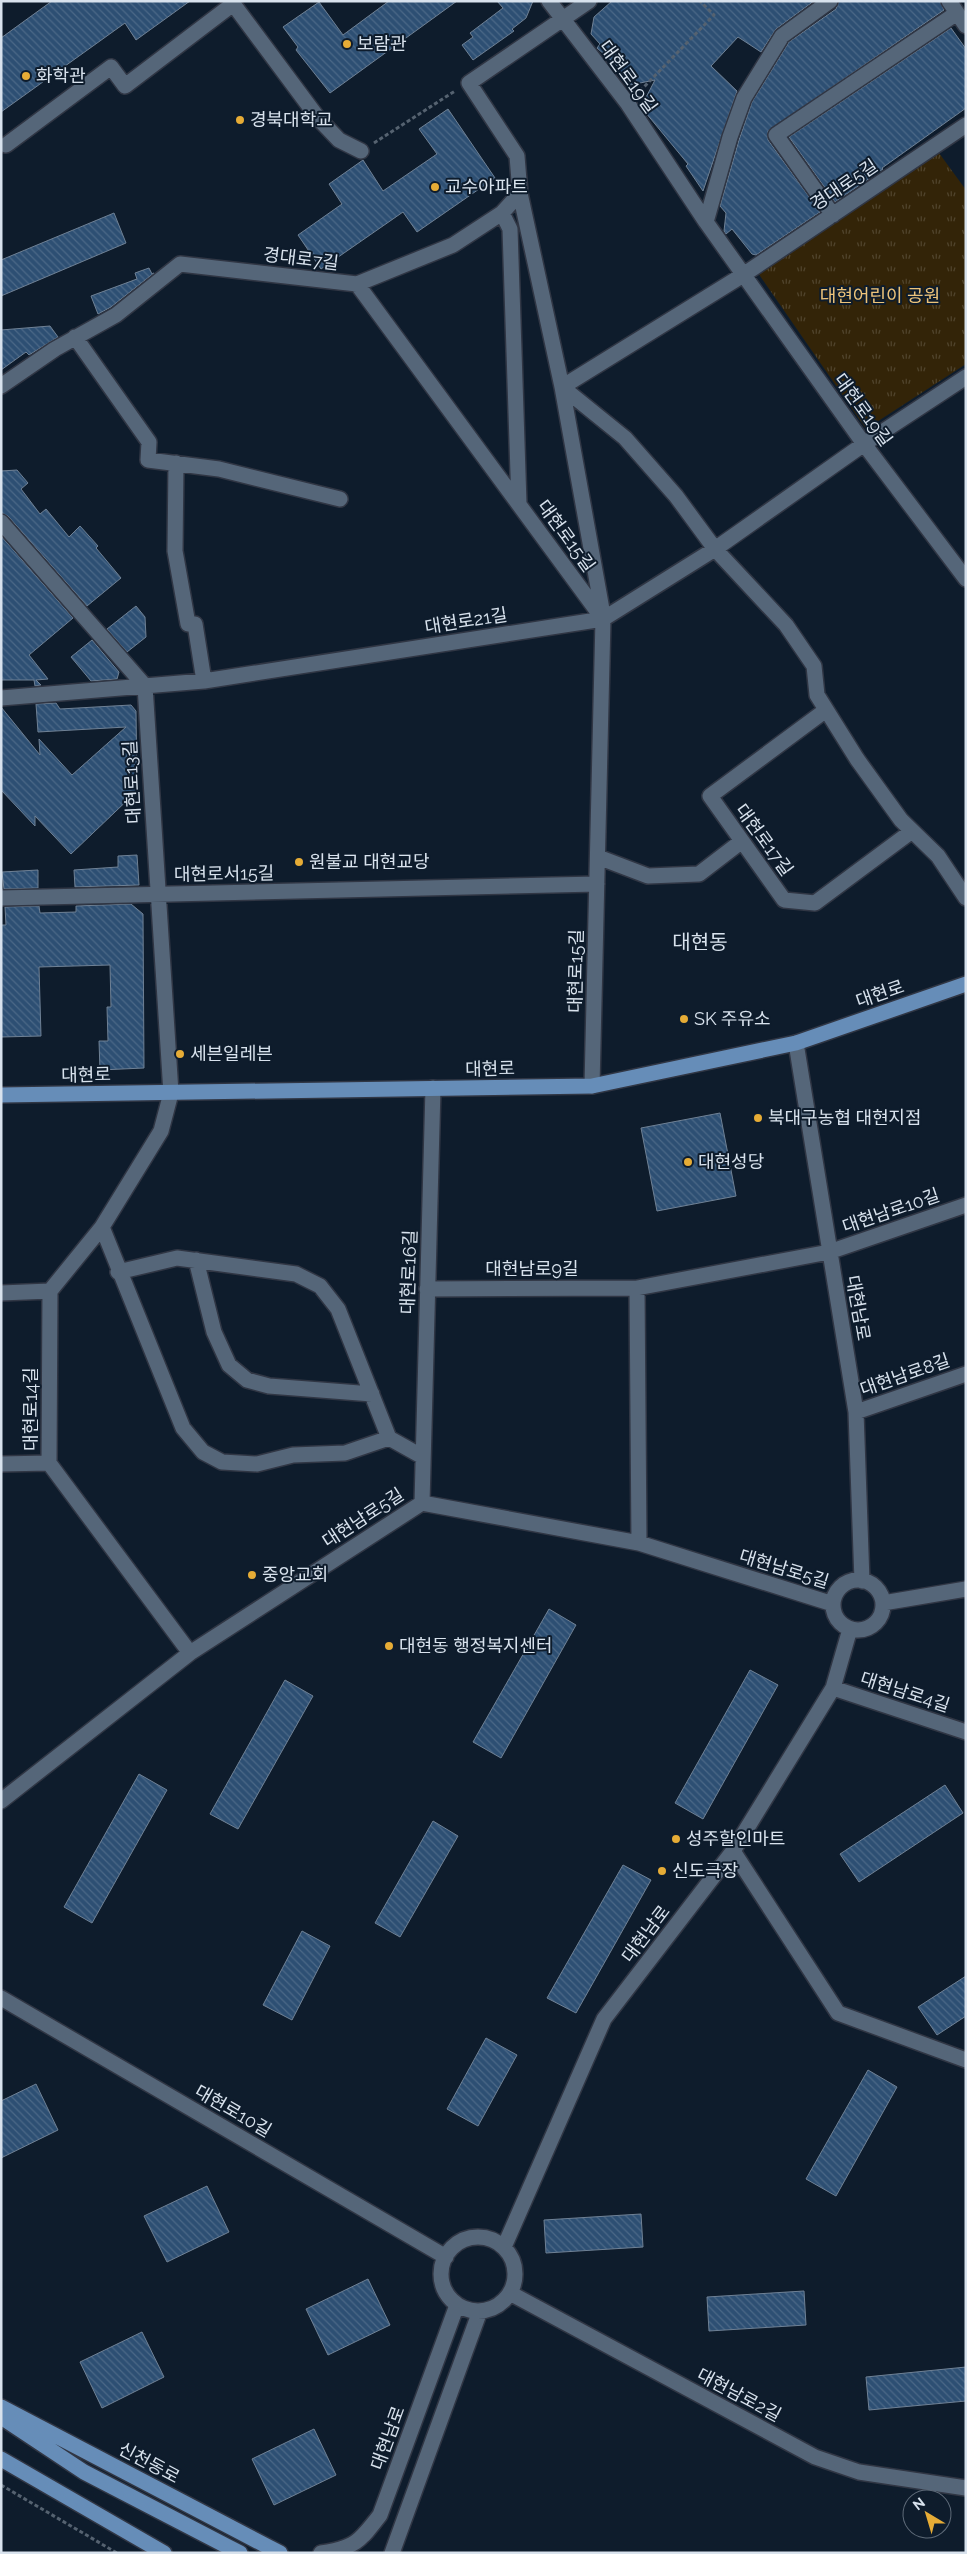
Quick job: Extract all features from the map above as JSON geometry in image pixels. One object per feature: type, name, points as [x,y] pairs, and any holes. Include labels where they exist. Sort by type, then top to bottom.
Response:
[{"type":"main road","name":"대현로","points":[[1,1095],[592,1086],[796,1043],[966,984]]},
{"type":"main road","name":"신천동로","points":[[1,2407],[280,2553]]},
{"type":"main road","points":[[1,2417],[84,2472],[240,2553]]},
{"type":"main road","points":[[1,2458],[164,2553]]},
{"type":"street","name":"대현로19길","points":[[549,1],[628,104],[706,222],[864,444],[961,561],[966,579]]},
{"type":"street","points":[[588,1],[469,83],[518,156],[520,193],[562,387],[604,619]]},
{"type":"street","points":[[706,222],[730,137],[744,98],[782,36],[830,1]]},
{"type":"street","points":[[6,145],[111,67],[125,86],[232,3],[318,118],[339,140],[361,151]]},
{"type":"street","points":[[833,215],[776,135],[953,7],[966,26]]},
{"type":"street","name":"경대로5길","points":[[743,275],[966,125]]},
{"type":"street","name":"경대로7길","points":[[1,386],[75,337],[116,315],[180,264],[357,284],[453,245],[502,213],[520,193]]},
{"type":"street","points":[[502,213],[510,228],[519,504]]},
{"type":"street","points":[[562,387],[743,275]]},
{"type":"street","name":"대현로15길","points":[[357,284],[604,619],[592,1086]]},
{"type":"street","points":[[75,337],[149,442],[148,460],[219,469],[340,499]]},
{"type":"street","name":"대현로21길","points":[[1,698],[204,681],[604,619],[716,548],[864,444],[966,377]]},
{"type":"street","points":[[562,387],[625,438],[676,496],[716,548],[786,625],[814,666],[817,695],[862,767],[901,820],[938,856],[966,898]]},
{"type":"street","points":[[176,464],[175,551],[188,624],[195,624],[204,681]]},
{"type":"street","points":[[1,522],[145,686]]},
{"type":"street","name":"대현로13길","points":[[145,686],[171,1093]]},
{"type":"street","name":"대현로17길","points":[[826,710],[710,796],[784,900],[815,903],[912,831]]},
{"type":"street","points":[[598,857],[648,876],[699,874],[742,841]]},
{"type":"street","name":"대현로서15길","points":[[1,898],[597,884]]},
{"type":"street","name":"대현남로","points":[[796,1043],[856,1412],[862,1581]]},
{"type":"street","name":"대현로16길","points":[[422,1503],[433,1088]]},
{"type":"street","points":[[1,1293],[50,1292],[102,1227],[161,1131],[171,1093]]},
{"type":"street","name":"대현남로10길","points":[[829,1252],[966,1205]]},
{"type":"street","points":[[102,1227],[118,1272],[183,1428],[202,1452],[222,1462],[257,1464],[293,1455],[344,1453],[389,1438]]},
{"type":"street","name":"대현남로9길","points":[[428,1289],[636,1288],[829,1252]]},
{"type":"street","points":[[118,1272],[176,1258],[296,1274],[320,1286],[338,1309],[389,1438],[423,1457]]},
{"type":"street","points":[[196,1260],[214,1332],[229,1365],[247,1380],[269,1386],[372,1394]]},
{"type":"street","points":[[636,1288],[639,1543]]},
{"type":"street","name":"대현로14길","points":[[50,1292],[50,1463],[190,1653]]},
{"type":"street","name":"대현남로8길","points":[[856,1412],[966,1374]]},
{"type":"street","points":[[1,1464],[50,1463]]},
{"type":"street","name":"대현남로5길","points":[[1,1801],[190,1653],[422,1503],[639,1543],[833,1604]]},
{"type":"street","points":[[862,1581],[876,1588],[883,1603],[882,1611],[873,1625],[866,1629],[850,1629],[837,1619],[833,1604],[835,1596],[846,1584],[862,1581]]},
{"type":"street","points":[[883,1603],[966,1589]]},
{"type":"street","name":"대현남로","points":[[504,2247],[604,2020],[733,1851],[833,1688],[850,1629]]},
{"type":"street","name":"대현남로4길","points":[[833,1688],[966,1732]]},
{"type":"street","points":[[733,1851],[838,2013],[966,2060]]},
{"type":"street","name":"대현로10길","points":[[1,1998],[446,2257]]},
{"type":"street","points":[[482,2237],[494,2240],[504,2247],[511,2257],[515,2269],[510,2293],[497,2306],[480,2312],[457,2305],[442,2286],[440,2274],[446,2257],[458,2243],[470,2238],[482,2237]]},
{"type":"street","name":"대현남로2길","points":[[510,2293],[815,2457],[859,2472],[966,2488]]},
{"type":"street","name":"대현남로","points":[[321,2553],[344,2549],[360,2541],[380,2515],[457,2305]]},
{"type":"street","points":[[392,2553],[480,2312]]},
{"type":"path","points":[[628,104],[714,15],[700,1]]},
{"type":"path","points":[[361,151],[469,83]]},
{"type":"path","points":[[1,2485],[117,2553]]},
{"type":"green space","name":"대현어린이 공원","points":[[939,153],[966,190],[966,364],[866,429],[758,273]]},
{"type":"building","name":"화학관","points":[[52,1],[190,1],[136,40],[125,23],[1,112],[1,38]]},
{"type":"building","name":"보람관","points":[[389,1],[457,1],[330,93],[296,50],[298,47],[283,27],[319,2],[343,35]]},
{"type":"building","points":[[497,1],[533,1],[526,18],[512,29],[514,31],[473,60],[462,45],[473,37],[470,33],[503,8]]},
{"type":"building","points":[[612,1],[814,1],[776,29],[761,52],[738,37],[711,66],[737,91],[703,191],[686,166],[688,164],[641,107],[655,80],[630,85],[618,72],[621,69],[597,48],[600,44],[591,34],[594,17]]},
{"type":"building","points":[[839,1],[940,1],[944,10],[768,131],[768,140],[820,212],[756,255],[752,254],[732,229],[726,234],[724,231],[726,213],[720,206],[752,102],[789,42],[836,9]]},
{"type":"building","points":[[951,28],[966,49],[966,108],[835,202],[789,137]]},
{"type":"building","name":"교수아파트","points":[[448,109],[495,178],[417,232],[403,212],[321,269],[298,235],[342,204],[329,184],[363,160],[383,191],[437,154],[419,129]]},
{"type":"building","points":[[114,213],[126,243],[1,296],[1,260]]},
{"type":"building","points":[[149,268],[152,274],[154,273],[111,307],[98,314],[91,296],[137,279],[135,273]]},
{"type":"building","points":[[50,326],[58,337],[29,355],[26,352],[1,370],[1,330]]},
{"type":"building","points":[[17,470],[28,483],[21,489],[40,514],[46,509],[69,537],[80,526],[98,546],[96,548],[121,578],[87,606],[8,516],[1,513],[1,471]]},
{"type":"building","points":[[1,536],[73,618],[29,655],[48,679],[36,680],[41,685],[35,686],[34,680],[1,680]]},
{"type":"building","points":[[136,606],[145,617],[146,637],[127,652],[107,629]]},
{"type":"building","points":[[92,640],[119,672],[117,679],[91,681],[71,657]]},
{"type":"building","points":[[56,703],[60,709],[131,705],[136,711],[137,791],[71,854],[35,816],[35,826],[1,790],[1,707],[40,755],[39,739],[72,775],[126,727],[38,732],[36,704]]},
{"type":"building","points":[[137,855],[139,885],[75,887],[74,870],[118,867],[118,856]]},
{"type":"building","points":[[38,870],[38,888],[4,889],[2,872]]},
{"type":"building","points":[[131,904],[143,914],[144,1068],[100,1070],[99,1041],[108,1041],[107,1007],[111,1007],[110,965],[39,967],[41,1036],[1,1037],[1,925],[6,925],[5,907],[39,906],[40,913],[76,912],[76,906]]},
{"type":"building","name":"대현성당","points":[[720,1113],[736,1196],[657,1211],[641,1128]]},
{"type":"building","points":[[549,1609],[576,1625],[501,1758],[473,1742]]},
{"type":"building","points":[[750,1670],[778,1685],[703,1819],[675,1803]]},
{"type":"building","points":[[285,1680],[313,1696],[238,1829],[210,1814]]},
{"type":"building","points":[[139,1774],[167,1790],[92,1923],[64,1907]]},
{"type":"building","points":[[945,1785],[963,1813],[859,1882],[840,1854]]},
{"type":"building","points":[[433,1821],[458,1836],[400,1937],[375,1923]]},
{"type":"building","points":[[623,1865],[651,1880],[576,2013],[547,1998]]},
{"type":"building","points":[[302,1931],[330,1946],[292,2020],[263,2005]]},
{"type":"building","points":[[966,1976],[966,2016],[937,2035],[918,2007]]},
{"type":"building","points":[[486,2038],[517,2055],[478,2126],[447,2109]]},
{"type":"building","points":[[868,2070],[897,2087],[836,2196],[806,2179]]},
{"type":"building","points":[[36,2084],[58,2130],[1,2158],[1,2101]]},
{"type":"building","points":[[207,2186],[229,2232],[167,2262],[144,2216]]},
{"type":"building","points":[[641,2214],[643,2247],[546,2253],[544,2220]]},
{"type":"building","points":[[368,2279],[390,2325],[328,2355],[306,2309]]},
{"type":"building","points":[[804,2291],[806,2325],[709,2331],[707,2297]]},
{"type":"building","points":[[142,2332],[164,2377],[102,2408],[80,2362]]},
{"type":"building","points":[[966,2367],[966,2401],[869,2410],[866,2377]]},
{"type":"building","points":[[314,2429],[336,2475],[274,2505],[252,2459]]},
{"type":"place","name":"보람관","points":[[347,44]]},
{"type":"place","name":"화학관","points":[[26,76]]},
{"type":"place","name":"경북대학교","points":[[240,120]]},
{"type":"place","name":"교수아파트","points":[[435,187]]},
{"type":"place","name":"원불교 대현교당","points":[[299,862]]},
{"type":"place","name":"SK 주유소","points":[[684,1019]]},
{"type":"place","name":"세븐일레븐","points":[[180,1054]]},
{"type":"place","name":"북대구농협 대현지점","points":[[758,1118]]},
{"type":"place","name":"대현성당","points":[[688,1162]]},
{"type":"place","name":"중앙교회","points":[[252,1575]]},
{"type":"place","name":"대현동 행정복지센터","points":[[389,1646]]},
{"type":"place","name":"성주할인마트","points":[[676,1839]]},
{"type":"place","name":"신도극장","points":[[662,1871]]},
{"type":"district","name":"대현동","points":[[700,942]]}]
